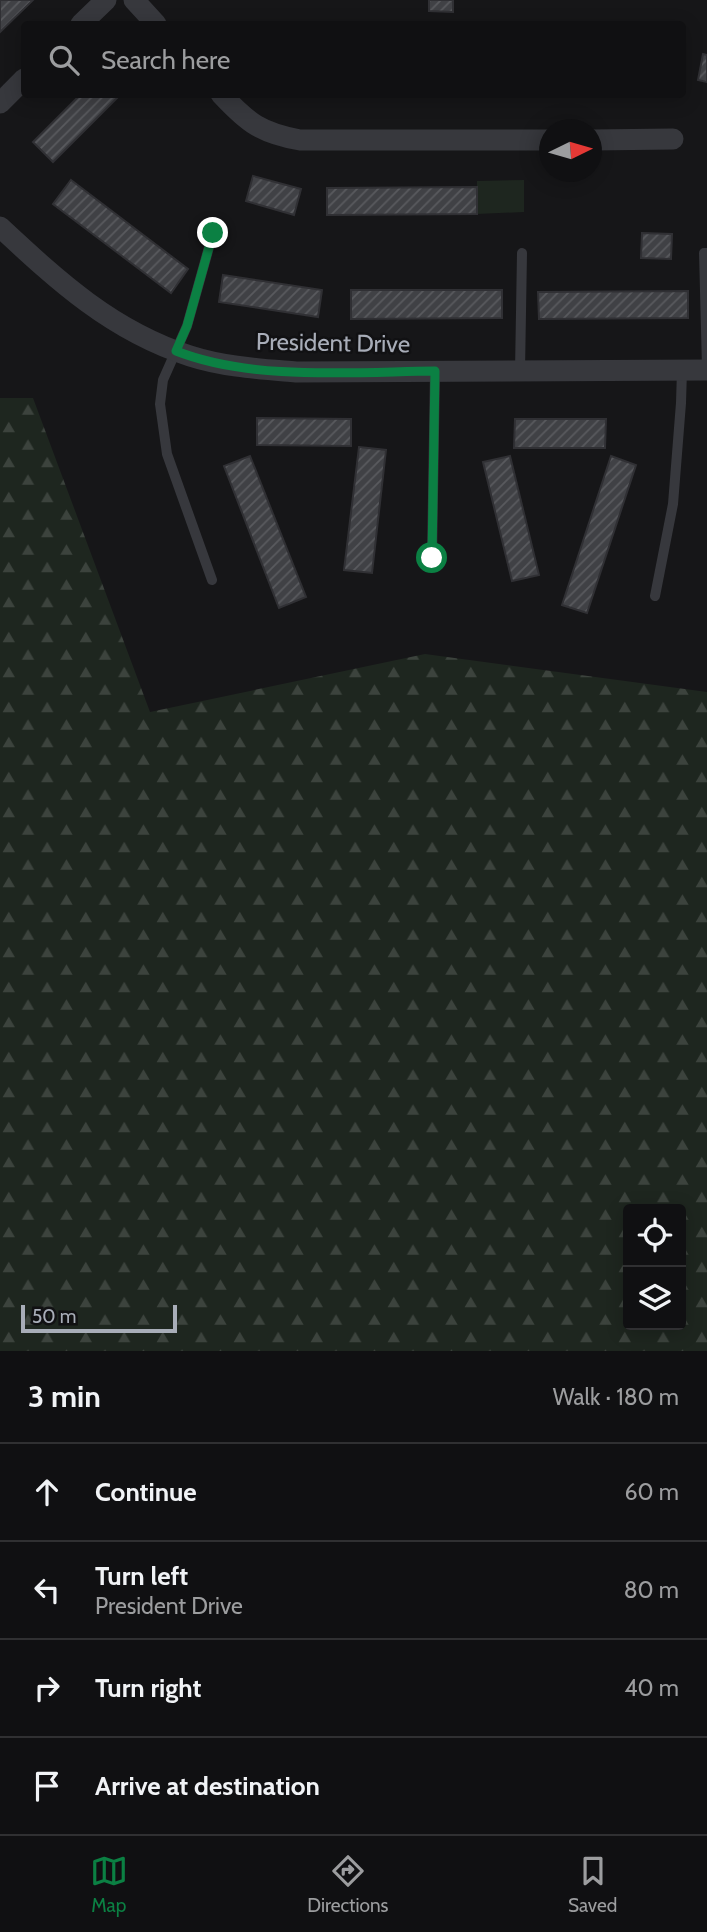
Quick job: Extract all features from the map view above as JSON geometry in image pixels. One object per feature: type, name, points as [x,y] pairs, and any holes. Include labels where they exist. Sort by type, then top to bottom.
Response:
[{"type":"street","points":[[83,21],[106,0]]},
{"type":"street","points":[[134,0],[153,21]]},
{"type":"street","points":[[0,103],[21,82]]},
{"type":"street","points":[[225,98],[242,117],[259,129],[300,140],[539,140]]},
{"type":"street","points":[[602,140],[673,139]]},
{"type":"street","name":"President Drive","points":[[0,227],[56,279],[87,303],[129,329],[191,357],[239,366],[296,372],[707,368]]},
{"type":"lane","points":[[212,580],[167,454],[160,404],[163,380],[187,326],[213,233]]},
{"type":"lane","points":[[520,371],[522,253]]},
{"type":"lane","points":[[707,253],[707,368]]},
{"type":"lane","points":[[655,596],[673,505],[682,370]]},
{"type":"lane","points":[[432,558],[435,371]]},
{"type":"green space","points":[[524,180],[524,212],[477,214],[477,181]]},
{"type":"green space","points":[[0,398],[33,398],[150,712],[425,654],[707,692],[707,1351],[0,1351]]},
{"type":"building","points":[[0,0],[33,0],[0,32]]},
{"type":"building","points":[[429,0],[453,0],[453,12],[429,11]]},
{"type":"building","points":[[703,54],[707,55],[707,82],[698,80]]},
{"type":"building","points":[[77,98],[117,98],[53,162],[33,142]]},
{"type":"building","points":[[253,176],[301,189],[294,215],[246,201]]},
{"type":"building","points":[[71,180],[188,269],[171,293],[53,204]]},
{"type":"building","points":[[477,187],[477,214],[327,215],[327,188]]},
{"type":"building","points":[[642,233],[672,234],[671,259],[641,258]]},
{"type":"building","points":[[223,275],[322,290],[318,317],[219,302]]},
{"type":"building","points":[[351,290],[502,290],[502,318],[351,319]]},
{"type":"building","points":[[688,291],[688,318],[539,319],[538,292]]},
{"type":"building","points":[[257,418],[351,419],[351,446],[257,445]]},
{"type":"building","points":[[515,419],[606,419],[605,448],[514,448]]},
{"type":"building","points":[[359,447],[386,450],[372,573],[344,570]]},
{"type":"building","points":[[250,456],[306,597],[279,608],[224,466]]},
{"type":"building","points":[[510,456],[539,575],[512,581],[483,462]]},
{"type":"building","points":[[611,456],[636,465],[587,613],[562,605]]},
{"type":"route","points":[[213,233],[187,326],[176,351],[191,357],[239,366],[296,372],[435,371],[432,558]]}]
